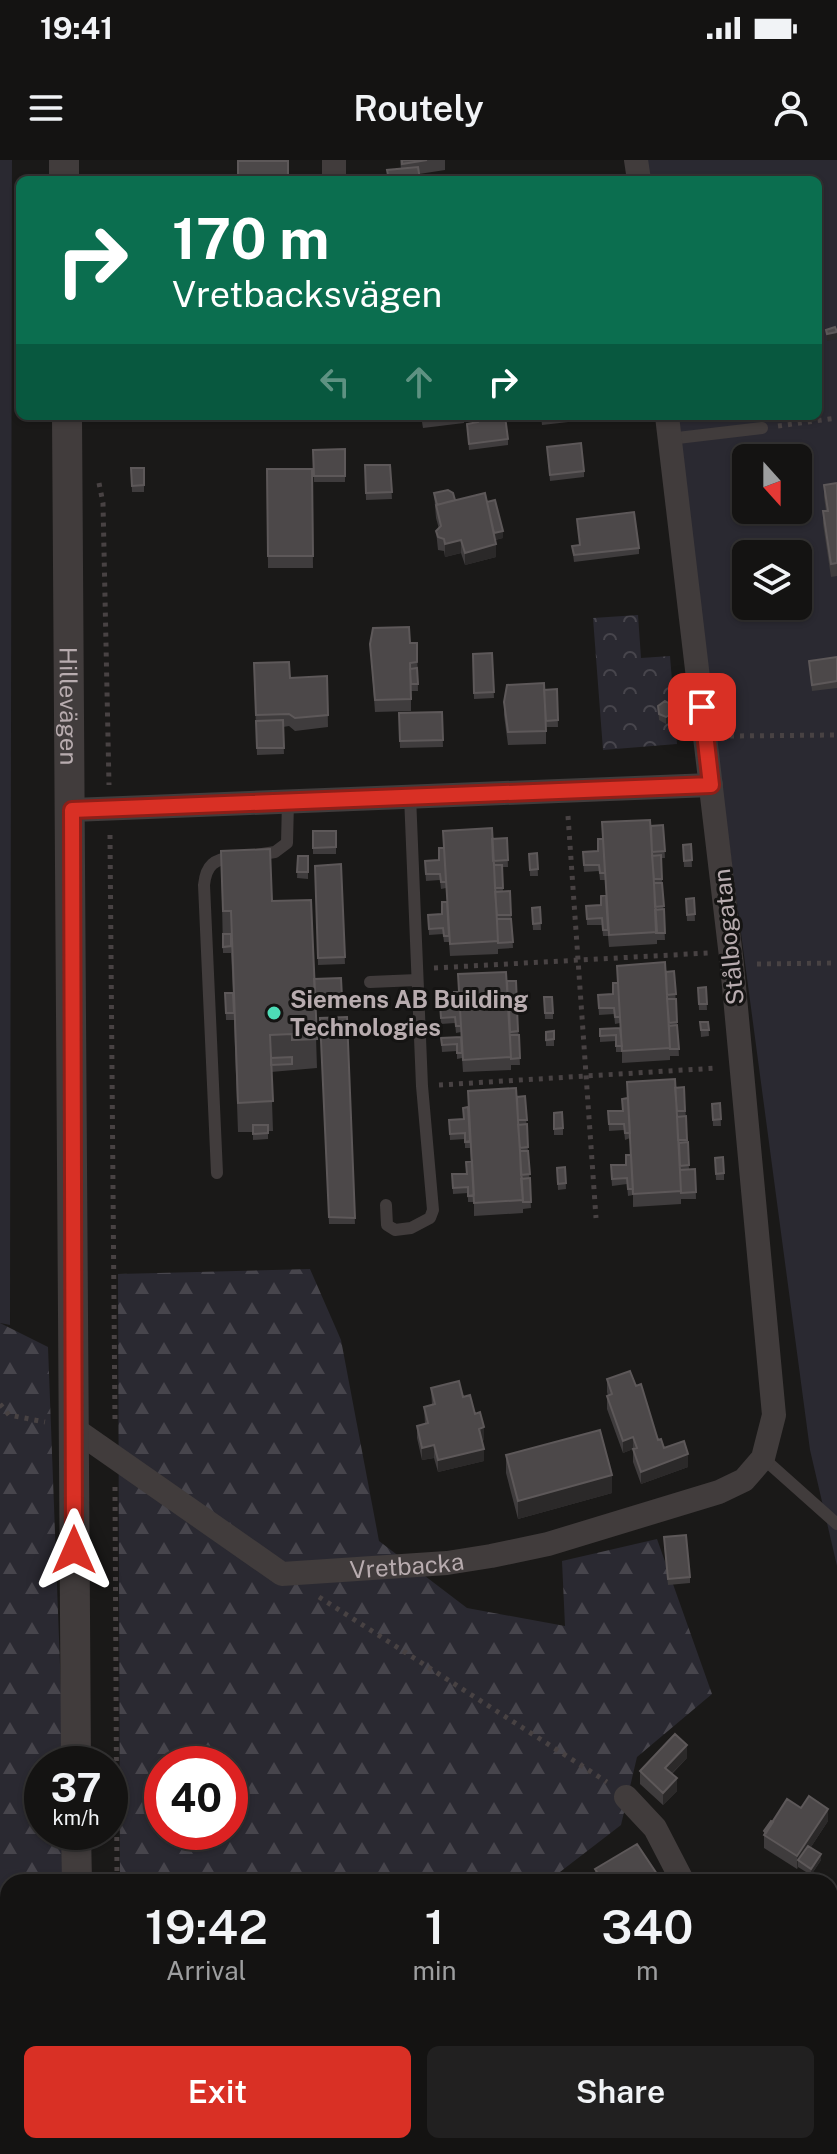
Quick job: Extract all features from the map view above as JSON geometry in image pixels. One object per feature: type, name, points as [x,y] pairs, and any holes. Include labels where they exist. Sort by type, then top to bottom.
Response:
[{"type":"street","name":"Hillevägen","points":[[67,420],[76,1746]]},
{"type":"street","name":"Stålbogatan","points":[[668,428],[731,958],[774,1415],[763,1458]]},
{"type":"street","points":[[72,810],[711,785]]},
{"type":"street","points":[[73,1428],[282,1574]]},
{"type":"street","name":"Vretbacka","points":[[282,1574],[447,1563],[548,1544],[719,1492],[744,1480],[763,1458]]},
{"type":"street","points":[[626,1797],[655,1828],[679,1874]]},
{"type":"street","points":[[76,1850],[77,1874]]},
{"type":"lane","points":[[668,428],[762,428]]},
{"type":"lane","points":[[386,1205],[391,1229],[411,1228],[430,1218],[433,1210],[422,1086],[410,796]]},
{"type":"lane","points":[[217,1173],[205,876],[208,868],[220,857],[275,852],[283,848],[289,838],[288,801]]},
{"type":"lane","points":[[370,982],[417,974]]},
{"type":"lane","points":[[763,1458],[837,1524]]},
{"type":"path","points":[[762,428],[837,418]]},
{"type":"path","points":[[97,476],[103,503],[109,809],[117,1874]]},
{"type":"path","points":[[705,737],[837,735]]},
{"type":"path","points":[[567,792],[596,1218]]},
{"type":"path","points":[[417,974],[578,960],[731,958],[837,963]]},
{"type":"path","points":[[422,1086],[741,1067]]},
{"type":"path","points":[[0,1404],[9,1415],[73,1428]]},
{"type":"path","points":[[282,1574],[626,1797]]},
{"type":"green space","points":[[0,160],[12,160],[10,1325],[0,1323]]},
{"type":"green space","points":[[637,160],[837,160],[837,1566],[810,1450],[673,420],[822,420],[822,176],[639,176]]},
{"type":"green space","points":[[638,615],[641,658],[670,656],[677,744],[603,750],[593,618]]},
{"type":"green space","points":[[310,1269],[341,1340],[379,1541],[467,1608],[565,1626],[562,1561],[657,1539],[712,1694],[637,1757],[621,1825],[557,1874],[120,1874],[120,1850],[128,1850],[128,1746],[120,1746],[118,1274]]},
{"type":"green space","points":[[0,1323],[48,1347],[63,1746],[24,1746],[24,1850],[63,1850],[63,1874],[0,1874]]},
{"type":"building","points":[[402,160],[427,160],[402,164]]},
{"type":"building","points":[[238,161],[288,161],[288,176],[238,176]]},
{"type":"building","points":[[418,167],[419,176],[388,176],[387,170]]},
{"type":"building","points":[[835,327],[837,332],[827,334],[826,330]]},
{"type":"building","points":[[506,420],[508,439],[469,444],[467,424]]},
{"type":"building","points":[[581,443],[584,471],[550,475],[547,447]]},
{"type":"building","points":[[345,449],[345,476],[314,476],[313,450]]},
{"type":"building","points":[[365,465],[390,465],[392,492],[366,493]]},
{"type":"building","points":[[131,468],[144,468],[144,485],[132,486]]},
{"type":"building","points":[[267,469],[312,469],[313,556],[268,556]]},
{"type":"building","points":[[837,483],[837,563],[831,564],[823,511],[828,511],[824,485]]},
{"type":"building","points":[[448,490],[455,500],[437,505],[434,493]]},
{"type":"building","points":[[485,493],[496,544],[465,553],[461,540],[445,544],[436,531],[441,526],[436,505]]},
{"type":"building","points":[[495,500],[503,531],[494,533],[487,502]]},
{"type":"building","points":[[634,512],[639,548],[574,555],[572,546],[580,545],[577,519]]},
{"type":"building","points":[[409,627],[410,643],[417,643],[417,662],[410,663],[411,699],[375,700],[370,644],[373,628]]},
{"type":"building","points":[[492,653],[494,692],[474,693],[473,654]]},
{"type":"building","points":[[837,657],[837,681],[812,685],[809,661]]},
{"type":"building","points":[[289,662],[290,678],[327,676],[328,715],[295,718],[289,714],[256,715],[254,663]]},
{"type":"building","points":[[417,668],[418,684],[411,684],[410,669]]},
{"type":"building","points":[[544,683],[546,731],[508,732],[504,702],[507,685]]},
{"type":"building","points":[[557,689],[558,720],[546,721],[544,690]]},
{"type":"building","points":[[665,701],[672,705],[673,713],[666,717],[659,714],[658,706]]},
{"type":"building","points":[[442,712],[443,740],[400,741],[399,713]]},
{"type":"building","points":[[283,720],[284,748],[257,748],[256,721]]},
{"type":"building","points":[[650,820],[657,932],[609,935],[602,822]]},
{"type":"building","points":[[663,825],[665,851],[652,852],[651,826]]},
{"type":"building","points":[[492,828],[498,941],[450,944],[443,831]]},
{"type":"building","points":[[313,831],[336,831],[336,847],[313,848]]},
{"type":"building","points":[[507,838],[508,860],[493,861],[492,839]]},
{"type":"building","points":[[598,839],[603,839],[605,873],[600,873],[599,865],[584,865],[583,852],[598,851]]},
{"type":"building","points":[[691,844],[692,860],[684,861],[683,845]]},
{"type":"building","points":[[439,848],[444,848],[446,882],[441,882],[440,874],[426,874],[425,861],[439,860]]},
{"type":"building","name":"Siemens AB Building Technologies","points":[[270,849],[272,901],[311,900],[317,1039],[292,1040],[292,1034],[270,1035],[273,1101],[238,1103],[231,911],[223,911],[221,851]]},
{"type":"building","points":[[537,853],[538,869],[530,870],[529,854]]},
{"type":"building","points":[[661,855],[662,879],[654,879],[652,856]]},
{"type":"building","points":[[298,856],[308,856],[308,872],[297,872]]},
{"type":"building","points":[[341,864],[345,957],[318,958],[315,866]]},
{"type":"building","points":[[494,865],[502,865],[503,888],[495,888]]},
{"type":"building","points":[[654,883],[662,883],[664,906],[655,907]]},
{"type":"building","points":[[510,891],[511,915],[497,915],[495,892]]},
{"type":"building","points":[[606,895],[608,930],[603,930],[602,918],[587,919],[586,906],[601,905],[601,896]]},
{"type":"building","points":[[694,898],[695,914],[687,915],[686,899]]},
{"type":"building","points":[[442,902],[447,902],[449,936],[444,936],[443,928],[429,929],[428,915],[442,914]]},
{"type":"building","points":[[540,907],[541,923],[533,924],[532,908]]},
{"type":"building","points":[[664,909],[665,933],[656,933],[655,910]]},
{"type":"building","points":[[497,919],[511,919],[513,942],[498,943]]},
{"type":"building","points":[[223,934],[231,934],[231,946],[223,947]]},
{"type":"building","points":[[665,962],[670,1048],[622,1051],[617,966]]},
{"type":"building","points":[[674,971],[676,994],[667,995],[666,972]]},
{"type":"building","points":[[506,972],[511,1057],[463,1060],[458,974]]},
{"type":"building","points":[[341,978],[342,998],[315,999],[314,979]]},
{"type":"building","points":[[507,981],[516,981],[517,1004],[508,1005]]},
{"type":"building","points":[[613,983],[618,983],[620,1017],[615,1017],[614,1008],[599,1008],[598,995],[613,994]]},
{"type":"building","points":[[706,987],[707,1004],[699,1004],[698,988]]},
{"type":"building","points":[[454,992],[459,992],[461,1026],[456,1026],[455,1017],[441,1018],[440,1004],[454,1004]]},
{"type":"building","points":[[225,993],[233,993],[234,1013],[226,1013]]},
{"type":"building","points":[[544,997],[552,997],[553,1013],[545,1013]]},
{"type":"building","points":[[667,999],[676,999],[677,1022],[669,1023]]},
{"type":"building","points":[[509,1008],[517,1008],[518,1031],[510,1032]]},
{"type":"building","points":[[347,1017],[355,1218],[329,1217],[320,1018]]},
{"type":"building","points":[[700,1022],[708,1022],[709,1030],[701,1030]]},
{"type":"building","points":[[677,1025],[679,1049],[670,1049],[669,1026]]},
{"type":"building","points":[[620,1028],[622,1046],[616,1046],[616,1035],[600,1036],[600,1029]]},
{"type":"building","points":[[554,1031],[554,1039],[546,1040],[546,1032]]},
{"type":"building","points":[[510,1035],[519,1035],[520,1058],[511,1059]]},
{"type":"building","points":[[461,1037],[462,1053],[457,1053],[457,1044],[442,1045],[441,1038]]},
{"type":"building","points":[[292,1057],[292,1064],[271,1065],[271,1058]]},
{"type":"building","points":[[675,1079],[681,1191],[633,1194],[627,1082]]},
{"type":"building","points":[[684,1087],[685,1111],[677,1111],[675,1088]]},
{"type":"building","points":[[516,1088],[523,1200],[474,1203],[468,1091]]},
{"type":"building","points":[[525,1096],[527,1120],[518,1120],[517,1097]]},
{"type":"building","points":[[628,1098],[630,1133],[625,1133],[624,1124],[609,1124],[608,1111],[623,1111],[622,1099]]},
{"type":"building","points":[[720,1103],[721,1119],[713,1120],[712,1104]]},
{"type":"building","points":[[468,1107],[470,1141],[465,1142],[465,1133],[450,1134],[449,1120],[464,1119],[463,1108]]},
{"type":"building","points":[[562,1112],[563,1128],[554,1129],[554,1113]]},
{"type":"building","points":[[686,1116],[687,1140],[678,1140],[677,1117]]},
{"type":"building","points":[[527,1124],[528,1147],[520,1148],[518,1125]]},
{"type":"building","points":[[253,1125],[268,1125],[268,1133],[253,1134]]},
{"type":"building","points":[[688,1142],[689,1165],[680,1166],[679,1143]]},
{"type":"building","points":[[520,1151],[528,1151],[530,1174],[521,1175]]},
{"type":"building","points":[[626,1155],[631,1155],[633,1189],[628,1189],[627,1178],[612,1179],[611,1165],[626,1165]]},
{"type":"building","points":[[723,1157],[724,1173],[716,1174],[715,1158]]},
{"type":"building","points":[[472,1161],[474,1195],[468,1196],[468,1187],[453,1188],[452,1174],[467,1174],[466,1162]]},
{"type":"building","points":[[565,1167],[566,1183],[558,1184],[557,1168]]},
{"type":"building","points":[[695,1169],[696,1192],[681,1193],[680,1170]]},
{"type":"building","points":[[530,1178],[531,1202],[523,1202],[521,1179]]},
{"type":"building","points":[[630,1371],[636,1386],[641,1384],[658,1440],[661,1439],[664,1448],[684,1441],[688,1454],[641,1472],[633,1449],[637,1448],[633,1437],[623,1441],[607,1396],[612,1394],[607,1379]]},
{"type":"building","points":[[459,1381],[463,1397],[470,1395],[475,1414],[480,1412],[484,1427],[479,1429],[484,1449],[438,1460],[434,1445],[422,1448],[417,1426],[428,1423],[424,1407],[435,1404],[431,1388]]},
{"type":"building","points":[[600,1430],[612,1475],[518,1501],[506,1455]]},
{"type":"building","points":[[686,1535],[690,1577],[668,1579],[664,1537]]},
{"type":"building","points":[[675,1734],[687,1745],[665,1768],[677,1778],[663,1793],[640,1771]]},
{"type":"building","points":[[809,1796],[828,1809],[797,1856],[764,1835],[787,1799],[801,1808]]},
{"type":"building","points":[[637,1844],[657,1874],[598,1874],[595,1869]]},
{"type":"building","points":[[808,1846],[821,1854],[811,1869],[798,1860]]},
{"type":"place","name":"Siemens AB Building Technologies","points":[[274,1013]]},
{"type":"route","points":[[74,1550],[72,810],[711,785],[702,707]]}]
